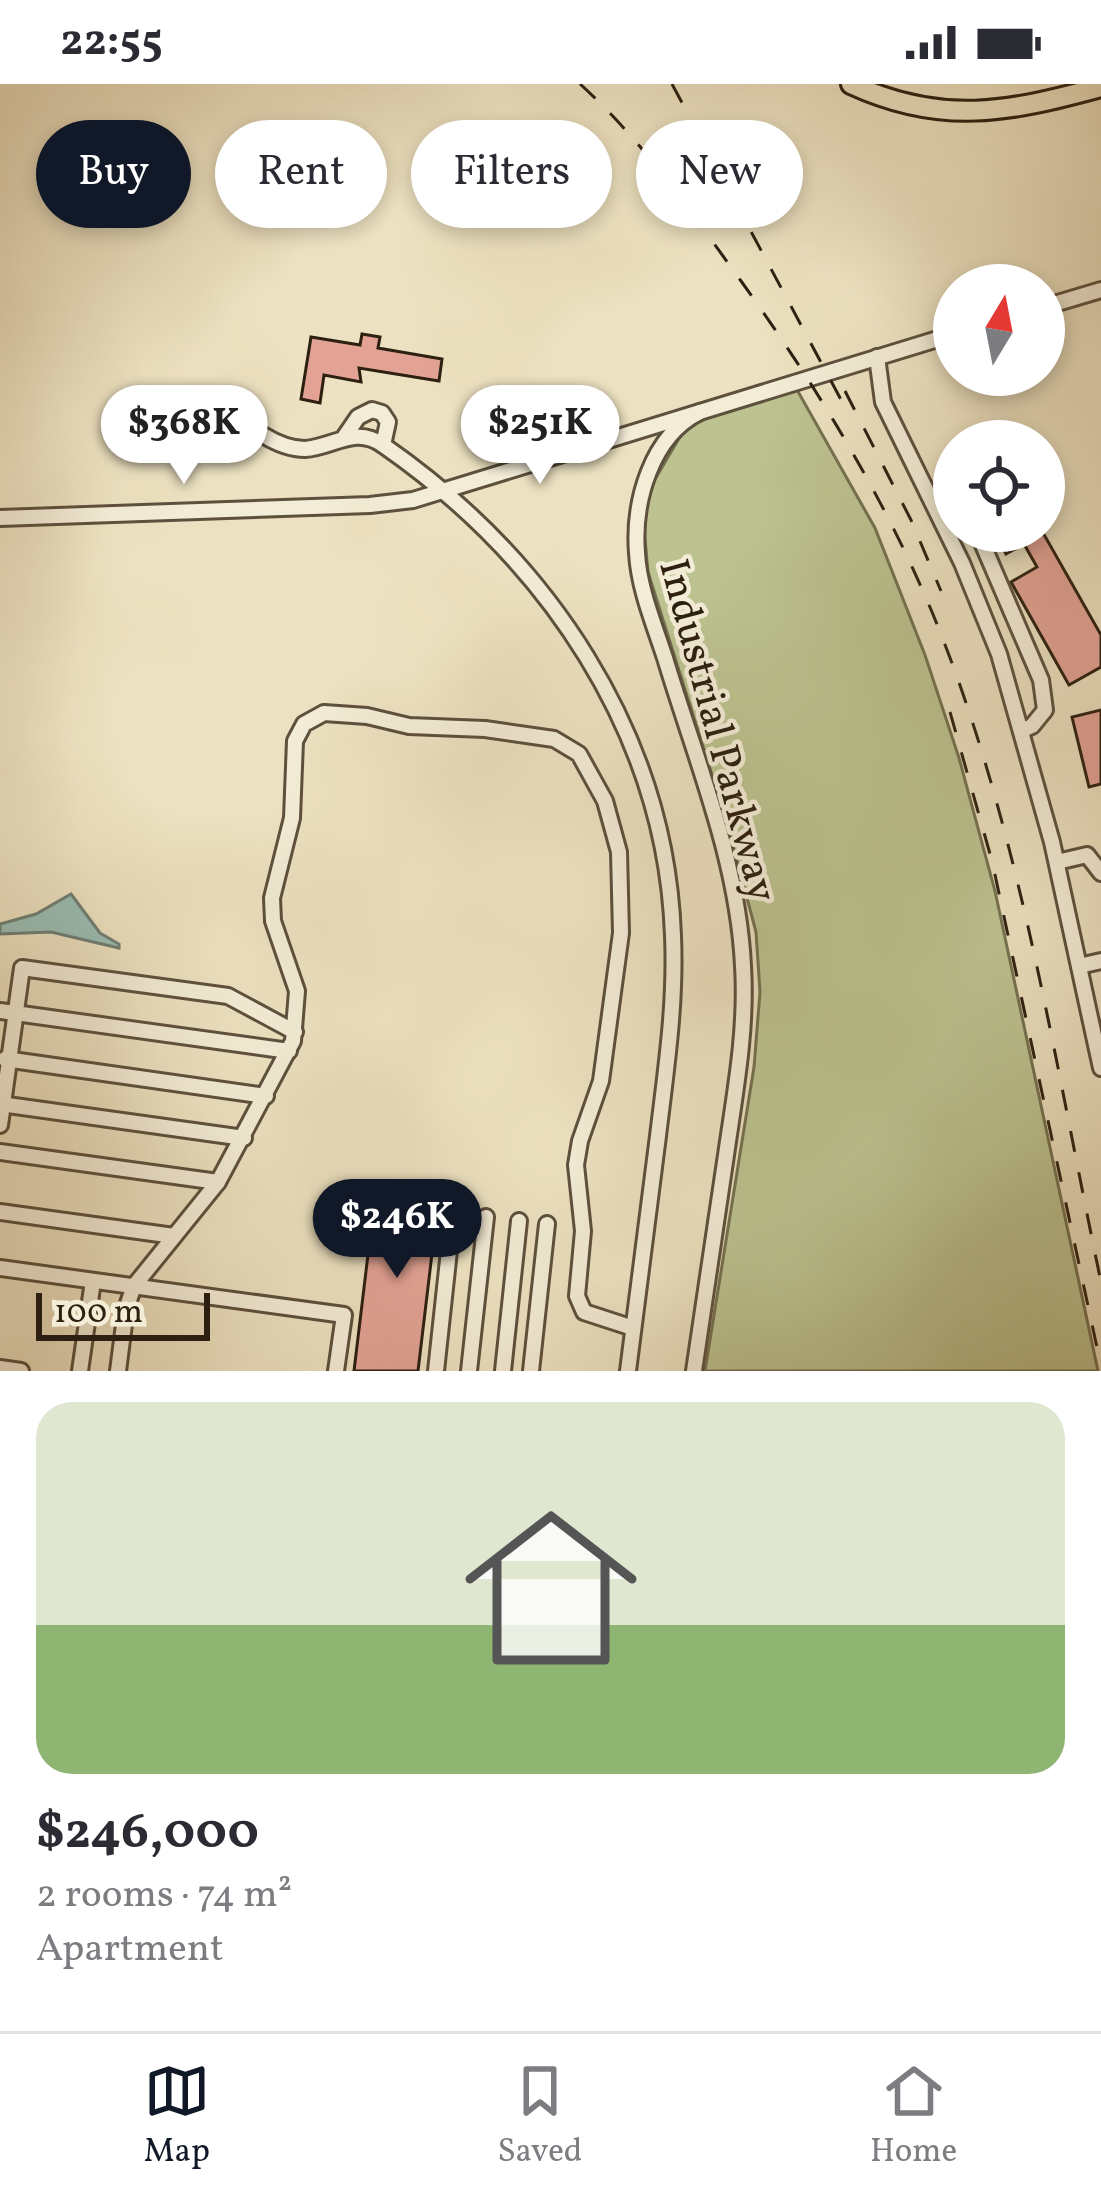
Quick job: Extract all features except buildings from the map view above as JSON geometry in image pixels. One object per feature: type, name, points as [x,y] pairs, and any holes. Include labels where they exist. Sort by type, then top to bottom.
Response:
[{"type":"main road","points":[[851,84],[908,105],[975,113],[1035,105],[1101,87]]},
{"type":"street","points":[[1065,301],[1101,290]]},
{"type":"street","points":[[0,518],[370,505],[443,493],[933,340]]},
{"type":"street","points":[[877,357],[883,402],[933,503]]},
{"type":"street","points":[[345,436],[358,417],[371,410],[382,413],[388,422],[383,445]]},
{"type":"street","name":"Industrial Parkway","points":[[694,1371],[740,1064],[744,968],[730,874],[642,585],[636,537],[640,504],[656,459],[672,431],[700,412]]},
{"type":"street","points":[[263,435],[280,445],[309,449],[345,436],[368,437],[443,493],[529,573],[584,648],[632,746],[659,834],[672,913],[672,1022],[628,1371]]},
{"type":"street","points":[[955,552],[999,654],[1021,731],[1057,862],[1101,1068]]},
{"type":"street","points":[[985,552],[1041,680],[1045,710],[1021,731]]},
{"type":"street","points":[[970,585],[994,576]]},
{"type":"street","points":[[999,654],[1026,645]]},
{"type":"street","points":[[118,1371],[126,1309],[134,1286],[218,1182],[295,1032],[295,980],[271,906],[292,818],[295,741],[304,724],[324,713],[409,726],[547,737],[573,748],[589,768],[611,818],[621,869],[622,910],[601,1081],[576,1166],[583,1231],[577,1296],[588,1314],[633,1328]]},
{"type":"street","points":[[1057,862],[1087,855],[1101,873]]},
{"type":"street","points":[[1079,966],[1101,962]]},
{"type":"street","points":[[0,1125],[8,1012],[22,968],[228,996],[295,1032]]},
{"type":"street","points":[[8,1012],[289,1051]]},
{"type":"street","points":[[4,1059],[266,1096]]},
{"type":"street","points":[[1,1104],[244,1138]]},
{"type":"street","points":[[0,1152],[218,1182]]},
{"type":"street","points":[[0,1212],[174,1236]]},
{"type":"street","points":[[436,1371],[453,1214]]},
{"type":"street","points":[[469,1371],[486,1217]]},
{"type":"street","points":[[503,1371],[519,1221]]},
{"type":"street","points":[[531,1371],[547,1224]]},
{"type":"street","points":[[0,1268],[344,1316],[336,1371]]},
{"type":"street","points":[[80,1371],[93,1281]]},
{"type":"street","points":[[0,1368],[21,1371]]},
{"type":"green space","points":[[796,388],[875,528],[959,758],[995,891],[1098,1371],[705,1371],[754,1067],[760,992],[756,932],[648,572],[644,528],[654,481],[692,422]]},
{"type":"water","points":[[71,894],[100,933],[119,948],[51,932],[0,934],[0,924],[36,914]]},
{"type":"railway","points":[[580,84],[666,178],[741,281],[846,441],[913,568],[962,692],[1011,857],[1101,1282]]},
{"type":"railway","points":[[672,84],[846,409]]},
{"type":"railway","points":[[845,391],[911,520],[941,591]]},
{"type":"railway","points":[[950,712],[992,861],[1101,1366]]}]
